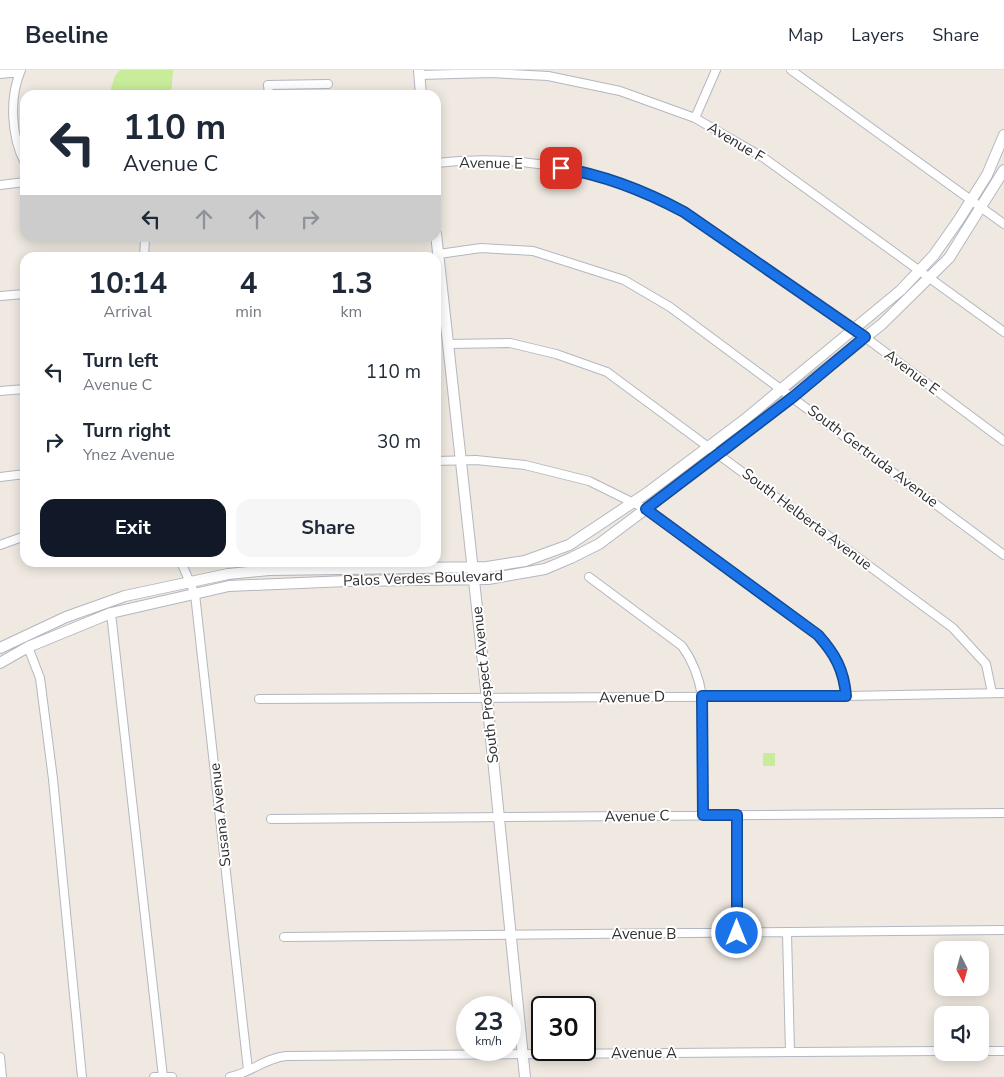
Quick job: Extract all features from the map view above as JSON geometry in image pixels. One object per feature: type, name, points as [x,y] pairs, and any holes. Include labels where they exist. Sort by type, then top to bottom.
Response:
[{"type":"main road","points":[[419,72],[421,90]]},
{"type":"main road","name":"Palos Verdes Boulevard","points":[[0,648],[62,618],[125,596],[228,574],[270,570],[472,568],[525,561],[569,545],[633,502],[708,446],[875,314],[920,272],[947,238],[972,200],[987,175],[1004,135]]},
{"type":"main road","name":"Palos Verdes Boulevard","points":[[0,663],[28,647],[111,612],[229,586],[474,580],[544,569],[571,558],[599,544],[646,509],[793,397],[882,324],[949,258],[1004,170]]},
{"type":"main road","name":"South Prospect Avenue","points":[[441,264],[525,1077]]},
{"type":"main road","points":[[62,618],[68,631]]},
{"type":"street","points":[[695,118],[716,70]]},
{"type":"street","points":[[791,70],[1004,224]]},
{"type":"street","points":[[0,74],[20,71],[14,92],[14,125],[20,146]]},
{"type":"street","name":"Avenue F","points":[[419,72],[548,76],[620,91],[695,118],[764,158],[1004,332]]},
{"type":"street","points":[[268,90],[268,85],[328,84]]},
{"type":"street","name":"Avenue E","points":[[441,163],[527,162],[577,171],[642,192],[684,212],[854,329],[1004,441]]},
{"type":"street","points":[[0,185],[20,183]]},
{"type":"street","name":"South Gertruda Avenue","points":[[441,254],[481,248],[533,251],[624,280],[670,307],[1004,555]]},
{"type":"street","points":[[0,296],[20,294]]},
{"type":"street","name":"South Helberta Avenue","points":[[449,344],[510,344],[556,354],[607,372],[953,628],[986,664],[992,693]]},
{"type":"street","points":[[0,391],[20,389]]},
{"type":"street","points":[[441,461],[525,464],[589,481],[646,509],[818,635],[830,648],[840,664],[846,696]]},
{"type":"street","points":[[0,477],[20,475]]},
{"type":"street","points":[[0,545],[20,538]]},
{"type":"street","name":"Susana Avenue","points":[[184,567],[196,594],[248,1070]]},
{"type":"street","points":[[589,577],[682,646],[694,667],[700,681],[702,696],[703,815]]},
{"type":"street","points":[[111,612],[163,1077]]},
{"type":"street","points":[[28,647],[40,678],[52,770],[82,1077]]},
{"type":"street","name":"Avenue D","points":[[259,699],[487,699],[1004,693]]},
{"type":"street","name":"Avenue C","points":[[271,818],[1004,813]]},
{"type":"street","points":[[737,815],[737,933]]},
{"type":"street","name":"Avenue B","points":[[284,937],[1004,930]]},
{"type":"street","points":[[787,933],[790,1052]]},
{"type":"street","name":"Avenue A","points":[[230,1077],[273,1058],[286,1056],[934,1051]]},
{"type":"street","points":[[989,1051],[1004,1051]]},
{"type":"street","points":[[0,1057],[2,1077]]},
{"type":"street","points":[[154,1077],[172,1077]]},
{"type":"green space","points":[[120,70],[173,70],[171,90],[111,90],[115,76]]},
{"type":"green space","points":[[763,753],[775,753],[775,766],[763,766]]},
{"type":"route","points":[[561,168],[610,180],[662,200],[684,212],[865,337],[793,397],[646,509],[818,635],[830,648],[840,664],[845,680],[846,696],[702,696],[703,815],[737,815],[737,933]]}]
